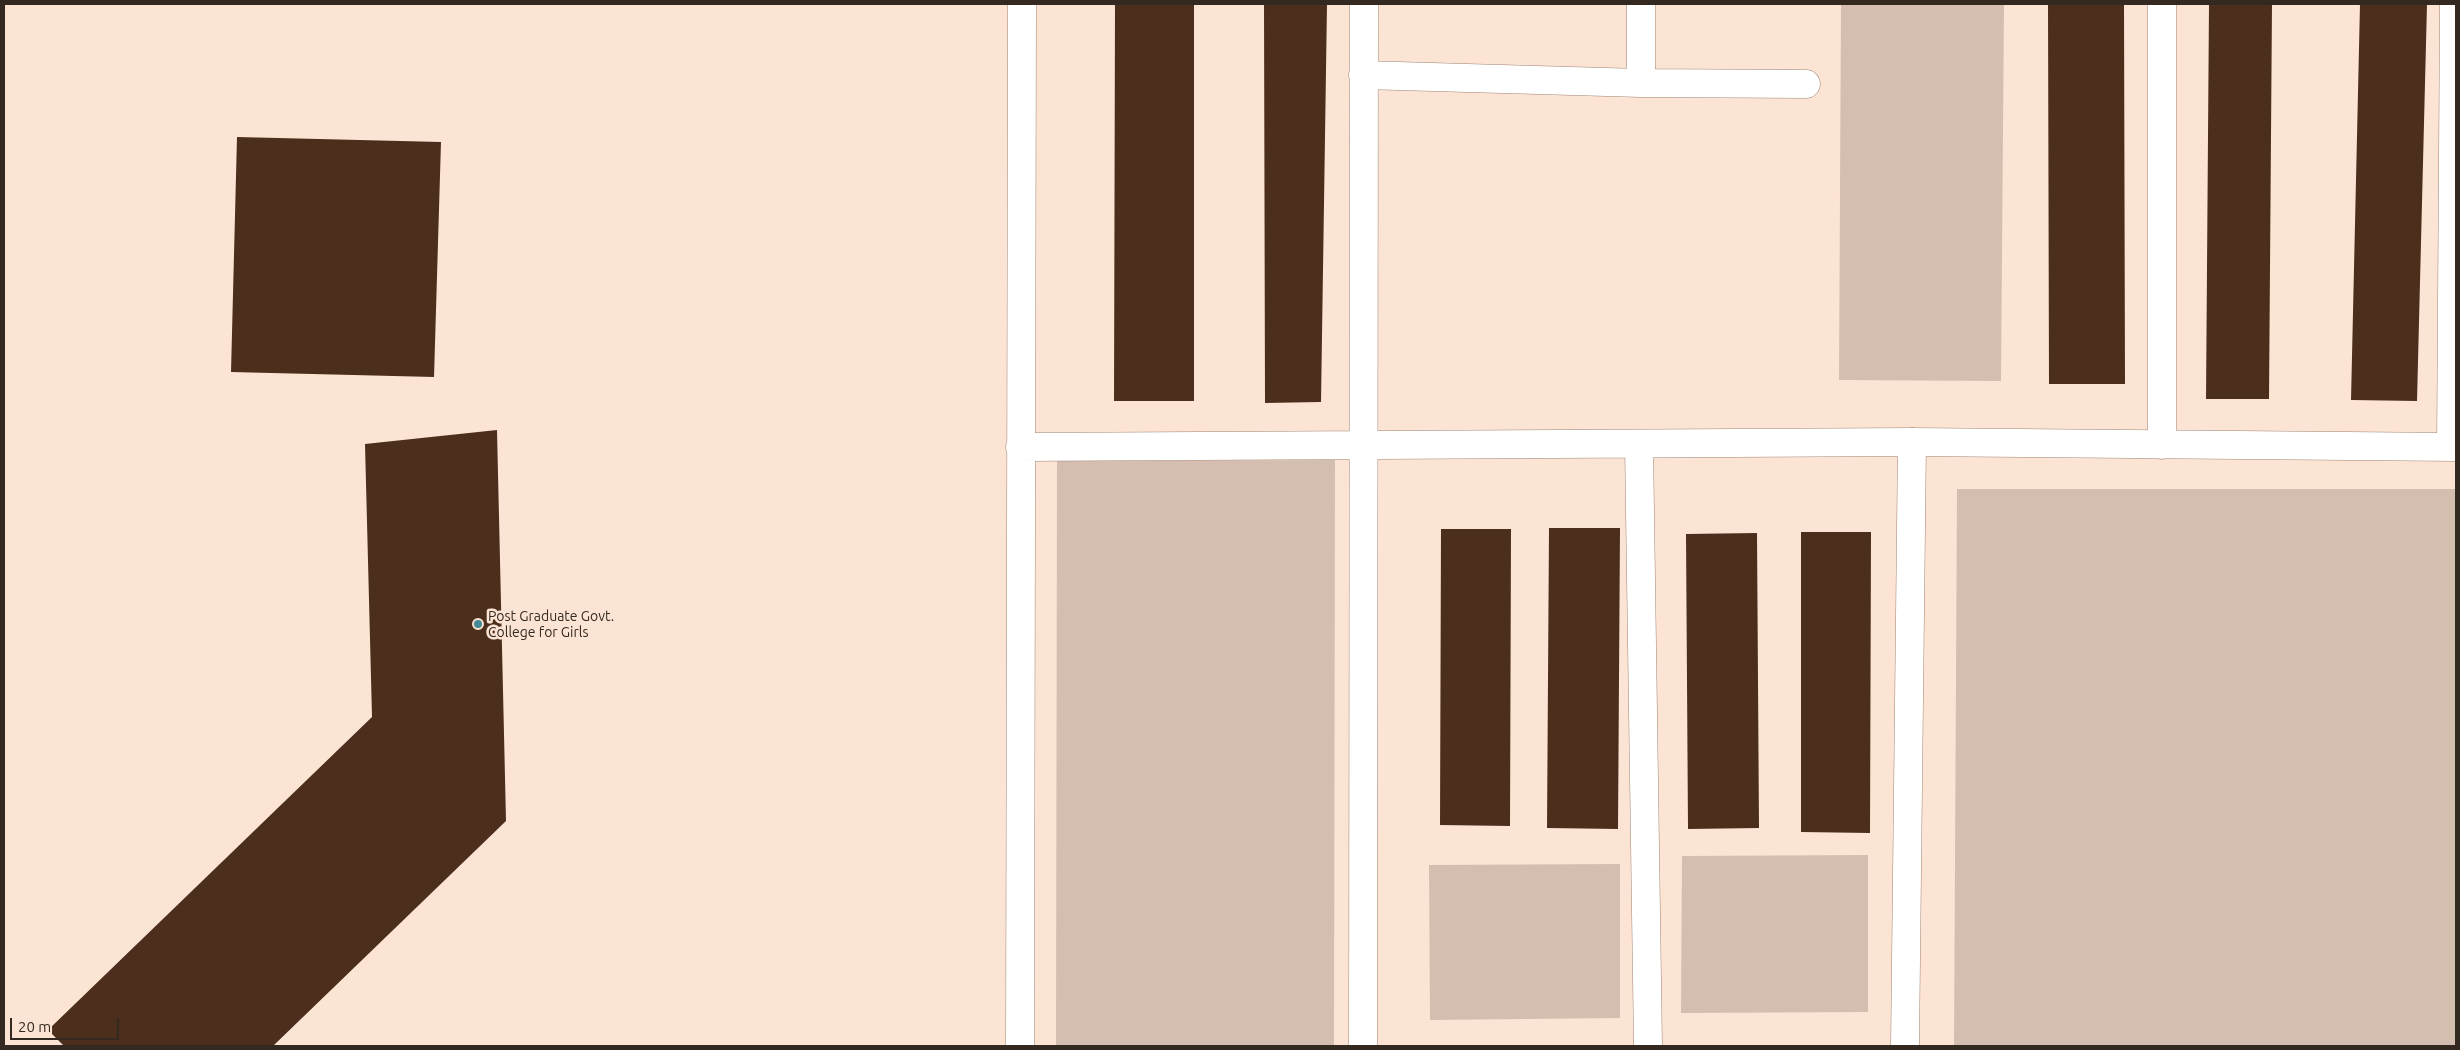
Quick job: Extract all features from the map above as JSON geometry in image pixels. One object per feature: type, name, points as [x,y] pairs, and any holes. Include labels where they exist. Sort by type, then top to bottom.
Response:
[{"type":"street","points":[[1020,1046],[1022,4]]},
{"type":"street","points":[[1363,1046],[1362,446],[1364,4]]},
{"type":"street","points":[[1641,4],[1641,83]]},
{"type":"street","points":[[2162,4],[2162,445]]},
{"type":"street","points":[[1020,447],[1912,442],[2453,447],[2454,4]]},
{"type":"street","points":[[1363,75],[1641,83],[1806,84]]},
{"type":"street","points":[[1905,1046],[1912,442]]},
{"type":"street","points":[[1639,445],[1648,1046]]},
{"type":"shaded area","points":[[1841,4],[2004,4],[2001,381],[1839,380]]},
{"type":"shaded area","points":[[1335,460],[1334,1046],[1056,1046],[1057,461]]},
{"type":"shaded area","points":[[1957,489],[2456,489],[2456,1046],[1954,1046]]},
{"type":"shaded area","points":[[1868,855],[1868,1012],[1681,1013],[1682,856]]},
{"type":"shaded area","points":[[1620,864],[1620,1018],[1430,1020],[1429,865]]},
{"type":"building","points":[[1115,4],[1194,4],[1194,401],[1114,401]]},
{"type":"building","points":[[1264,4],[1327,4],[1321,402],[1265,403]]},
{"type":"building","points":[[2048,4],[2124,4],[2125,384],[2049,384]]},
{"type":"building","points":[[2209,4],[2272,4],[2269,399],[2206,399]]},
{"type":"building","points":[[2360,4],[2427,4],[2417,401],[2351,400]]},
{"type":"building","points":[[237,137],[441,142],[434,377],[231,372]]},
{"type":"building","points":[[497,430],[506,821],[273,1046],[64,1046],[48,1030],[372,717],[365,444]]},
{"type":"building","points":[[1549,528],[1620,528],[1618,829],[1547,828]]},
{"type":"building","points":[[1441,529],[1511,529],[1510,826],[1440,825]]},
{"type":"building","points":[[1801,532],[1871,532],[1870,833],[1801,832]]},
{"type":"building","points":[[1757,533],[1759,828],[1688,829],[1686,534]]},
{"type":"place","name":"Post Graduate Govt. College for Girls","points":[[478,624]]}]
